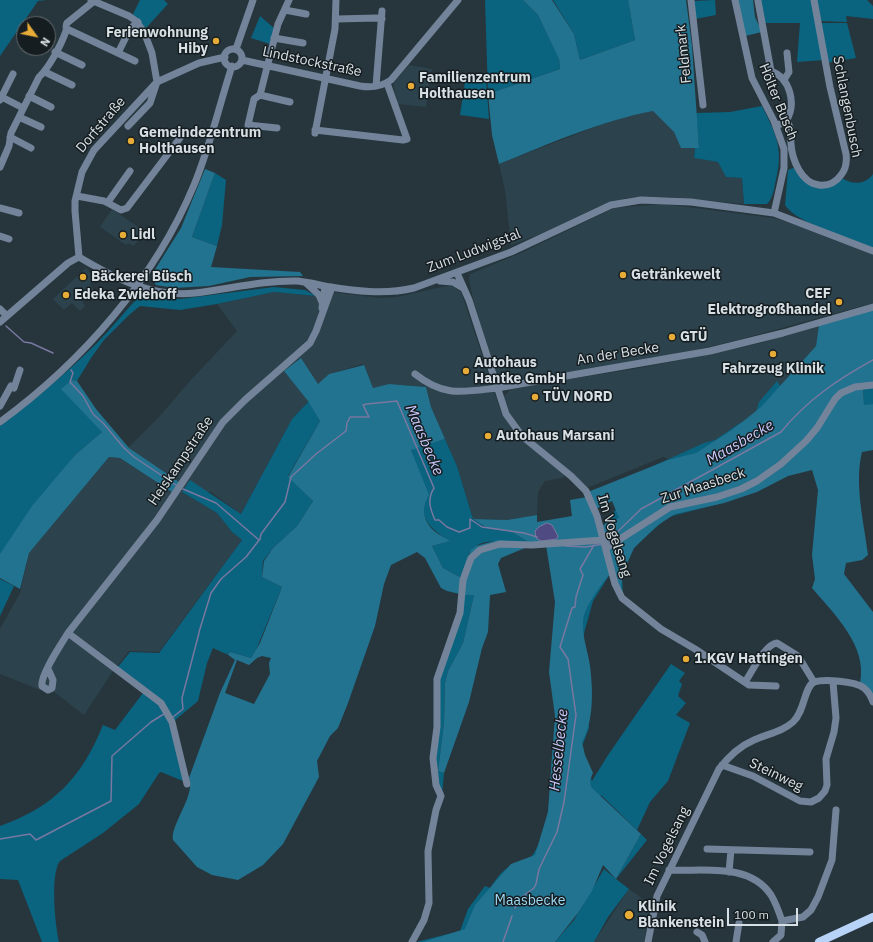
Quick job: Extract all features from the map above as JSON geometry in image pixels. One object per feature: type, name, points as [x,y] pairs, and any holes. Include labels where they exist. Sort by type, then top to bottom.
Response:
[{"type":"main road","points":[[819,942],[873,918]]},
{"type":"street","points":[[236,49],[253,0]]},
{"type":"street","points":[[277,128],[248,125],[254,99],[260,95],[274,38],[289,0]]},
{"type":"street","points":[[336,0],[336,19],[326,80],[315,131],[403,140],[407,139],[408,136],[387,83],[458,0]]},
{"type":"street","name":"Feldmark","points":[[691,0],[703,105]]},
{"type":"street","name":"Hölter Busch","points":[[735,0],[752,78],[781,137],[785,157],[783,175],[774,214]]},
{"type":"street","name":"Schlangenbusch","points":[[786,120],[791,127],[791,146],[794,159],[803,175],[818,185],[830,184],[836,180],[845,169],[846,154],[827,71],[814,0]]},
{"type":"street","points":[[82,65],[56,52],[67,29],[66,25],[68,21],[92,1],[129,16],[138,22],[148,43],[157,82]]},
{"type":"street","points":[[758,1],[771,71],[784,80],[789,86],[790,112],[786,120],[776,126]]},
{"type":"street","points":[[285,10],[306,14]]},
{"type":"street","points":[[376,86],[382,11]]},
{"type":"street","points":[[336,19],[382,19]]},
{"type":"street","points":[[118,53],[130,29],[138,22]]},
{"type":"street","points":[[67,29],[135,61]]},
{"type":"street","points":[[274,38],[303,43]]},
{"type":"street","points":[[236,49],[241,54],[242,60],[237,66],[232,66],[226,63],[225,57],[229,50],[236,49]]},
{"type":"street","points":[[784,80],[789,72],[787,53]]},
{"type":"street","points":[[0,167],[9,146],[10,137],[23,108],[39,77],[45,72],[54,56]]},
{"type":"street","name":"Dorfstraße","points":[[79,257],[75,211],[77,196],[82,172],[94,150],[157,82],[198,63],[225,57]]},
{"type":"street","name":"Lindstockstraße","points":[[242,60],[326,80],[360,86],[376,86],[387,83]]},
{"type":"street","points":[[0,422],[62,370],[99,332],[137,285],[170,235],[189,196],[201,165],[232,66]]},
{"type":"street","points":[[45,72],[72,86]]},
{"type":"street","points":[[13,74],[0,98],[23,108]]},
{"type":"street","name":"Dorfstraße","points":[[128,126],[150,103],[157,82]]},
{"type":"street","points":[[260,95],[290,102]]},
{"type":"street","points":[[29,96],[51,107]]},
{"type":"street","points":[[19,117],[41,127]]},
{"type":"street","points":[[10,137],[31,148]]},
{"type":"street","points":[[77,196],[108,202],[121,210],[130,206],[180,138]]},
{"type":"street","points":[[108,202],[130,171]]},
{"type":"street","name":"Zum Ludwigstal","points":[[79,257],[118,279],[151,290],[185,293],[272,281],[306,283],[362,292],[386,293],[414,288],[435,281],[511,252],[596,212],[620,203],[641,200],[662,200],[774,214],[873,252]]},
{"type":"street","points":[[0,208],[19,213]]},
{"type":"street","points":[[0,236],[9,239]]},
{"type":"street","points":[[0,322],[68,263],[79,257]]},
{"type":"street","name":"Im Vogelsang","points":[[460,271],[464,289],[506,414],[522,436],[571,476],[586,491],[597,516],[615,584],[625,600],[665,632],[695,649],[745,682],[754,686],[776,686]]},
{"type":"street","name":"Im Vogelsang","points":[[460,271],[468,300]]},
{"type":"street","points":[[435,281],[453,282],[464,289]]},
{"type":"street","points":[[306,283],[319,295],[323,303]]},
{"type":"street","name":"Heiskampstraße","points":[[322,314],[323,303],[329,287]]},
{"type":"street","name":"Heiskampstraße","points":[[48,668],[68,633],[156,520],[223,422],[245,400],[307,346],[316,332],[329,287]]},
{"type":"street","name":"An der Becke","points":[[415,374],[430,385],[444,390],[462,391],[497,388],[638,365],[710,351],[783,333],[873,307]]},
{"type":"street","points":[[0,309],[7,316]]},
{"type":"street","points":[[0,406],[11,386],[14,388],[20,370]]},
{"type":"street","name":"Zur Maasbeck","points":[[605,543],[670,507],[741,489],[757,481],[781,464],[806,441],[818,428],[835,399],[841,393],[855,387],[873,385]]},
{"type":"street","points":[[412,942],[424,920],[429,903],[428,851],[436,810],[441,796],[436,785],[433,758],[436,732],[437,679],[460,613],[463,580],[471,558],[480,550],[500,544],[532,545],[560,543],[605,543]]},
{"type":"street","points":[[68,633],[120,674],[151,695],[164,707],[172,722],[187,784]]},
{"type":"street","points":[[745,682],[766,650],[772,644],[777,643],[798,656],[814,682],[846,682],[861,686],[868,692],[873,702]]},
{"type":"street","name":"Im Vogelsang","points":[[648,942],[654,903],[722,765],[738,749],[754,740],[781,730],[793,723],[802,710],[808,686],[814,682]]},
{"type":"street","name":"Steinweg","points":[[722,765],[752,776],[800,801],[810,802],[819,798],[825,791],[827,785],[826,758],[836,723],[833,682]]},
{"type":"street","points":[[782,921],[803,917],[811,910],[818,897],[832,860],[836,810]]},
{"type":"street","points":[[707,849],[810,852]]},
{"type":"street","points":[[729,872],[731,850]]},
{"type":"street","points":[[670,870],[729,872],[745,875],[761,884],[772,896],[782,921],[781,935],[773,942]]},
{"type":"street","points":[[736,942],[739,923]]},
{"type":"street","points":[[697,932],[702,935],[705,942]]},
{"type":"shaded area","name":"Familienzentrum Holthausen","points":[[409,65],[432,69],[426,107],[398,104],[393,84]]},
{"type":"shaded area","points":[[653,111],[674,132],[682,148],[695,148],[694,158],[719,162],[726,177],[742,178],[744,204],[670,197],[627,198],[596,208],[543,233],[511,245],[505,190],[499,164],[600,125],[635,114]]},
{"type":"shaded area","points":[[663,204],[773,218],[817,231],[873,254],[873,303],[730,342],[664,357],[522,381],[501,381],[495,376],[473,299],[469,279],[470,274],[521,253],[614,208]]},
{"type":"shaded area","points":[[112,209],[148,234],[144,238],[141,236],[134,246],[128,243],[126,245],[100,227]]},
{"type":"shaded area","points":[[86,268],[96,279],[90,284],[94,290],[82,301],[85,306],[80,311],[72,303],[64,310],[53,299]]},
{"type":"shaded area","points":[[451,285],[461,292],[500,409],[522,440],[566,475],[562,478],[545,481],[538,492],[537,515],[507,520],[473,519],[457,466],[431,407],[426,387],[389,384],[373,388],[363,364],[329,374],[318,384],[301,358],[285,372],[309,401],[292,419],[241,514],[211,492],[182,492],[217,513],[232,532],[242,540],[159,652],[129,651],[113,671],[84,715],[53,691],[45,692],[0,674],[0,629],[20,593],[29,553],[109,457],[120,458],[172,492],[128,448],[158,418],[189,382],[237,331],[217,304],[274,292],[316,296],[323,291],[380,298],[397,297]]},
{"type":"shaded area","points":[[819,325],[816,346],[761,407],[732,430],[696,453],[668,459],[663,457],[587,488],[524,435],[508,413],[503,397],[510,390],[519,387],[634,369],[706,355],[761,343]]},
{"type":"shaded area","points":[[547,523],[552,525],[558,536],[557,539],[541,541],[536,538],[535,531]]},
{"type":"shaded area","name":"Klinik Blankenstein","points":[[629,889],[650,904],[644,942],[594,942]]},
{"type":"green space","points":[[0,0],[46,0],[38,1],[28,16],[16,16],[16,33],[0,56]]},
{"type":"green space","points":[[140,0],[164,0],[168,4],[146,28],[132,16]]},
{"type":"green space","points":[[485,0],[523,0],[538,15],[559,58],[560,69],[488,94]]},
{"type":"green space","points":[[523,0],[552,0],[574,34],[580,60],[635,40],[628,0],[686,0],[692,46],[699,148],[681,148],[674,132],[653,111],[633,115],[594,127],[499,164],[492,135],[488,94],[560,69],[559,59],[538,15]]},
{"type":"green space","points":[[553,0],[628,0],[635,40],[580,60],[574,34]]},
{"type":"green space","points":[[715,0],[716,15],[695,19],[693,1]]},
{"type":"green space","points":[[738,0],[753,0],[755,17],[762,32],[745,36]]},
{"type":"green space","points":[[759,0],[813,0],[824,60],[797,62],[800,23],[764,23]]},
{"type":"green space","points":[[815,0],[867,0],[873,6],[873,19],[846,16],[847,22],[819,21]]},
{"type":"green space","points":[[260,16],[274,28],[270,44],[251,38]]},
{"type":"green space","points":[[819,23],[847,23],[856,58],[826,63]]},
{"type":"green space","points":[[466,76],[486,79],[489,119],[460,115]]},
{"type":"green space","points":[[762,106],[772,126],[778,144],[778,172],[772,195],[767,204],[744,204],[742,178],[726,177],[718,162],[694,158],[695,148],[699,148],[696,113],[730,112]]},
{"type":"green space","points":[[796,167],[815,187],[842,178],[850,182],[858,183],[870,178],[873,174],[873,248],[825,230],[791,212],[785,205],[788,170]]},
{"type":"green space","points":[[205,169],[215,173],[192,237],[217,246],[211,267],[300,272],[303,276],[250,277],[209,286],[174,288],[156,285],[151,276],[181,228]]},
{"type":"green space","points":[[215,173],[226,180],[222,225],[217,246],[192,237]]},
{"type":"green space","points":[[274,287],[305,290],[316,296],[274,292],[180,310],[140,306],[129,315],[104,340],[77,381],[72,380],[102,432],[75,455],[0,554],[0,426],[38,396],[86,354],[138,298],[180,299]]},
{"type":"green space","points":[[873,309],[873,383],[846,388],[816,428],[784,460],[740,488],[669,506],[606,547],[601,526],[619,518],[612,501],[596,509],[588,492],[668,460],[696,453],[732,430],[761,407],[816,346],[819,325]]},
{"type":"green space","points":[[301,358],[318,384],[329,374],[364,365],[373,388],[389,384],[426,387],[431,407],[445,439],[411,450],[429,495],[424,507],[426,520],[433,530],[450,541],[432,546],[443,568],[460,577],[460,594],[441,588],[425,558],[417,552],[391,565],[384,584],[375,626],[348,703],[338,728],[330,736],[317,761],[319,777],[283,844],[263,865],[238,880],[212,875],[197,867],[173,840],[173,834],[189,793],[189,778],[220,693],[235,660],[227,654],[231,652],[251,658],[260,643],[282,587],[262,577],[264,561],[273,548],[297,526],[313,501],[288,477],[320,421],[308,401],[284,371]],"holes":[[[262,656],[271,658],[269,663],[270,674],[254,704],[225,693],[237,660],[249,665],[257,658]]]},
{"type":"green space","points":[[72,380],[77,381],[96,409],[129,448],[179,482],[172,492],[120,458],[109,457],[29,553],[20,589],[0,578],[0,554],[32,506],[75,455],[102,432],[61,389]]},
{"type":"green space","name":"Maasbecke","points":[[777,381],[787,397],[795,472],[730,501],[668,517],[638,543],[630,553],[622,576],[623,596],[610,574],[593,601],[583,637],[589,728],[581,749],[592,781],[608,755],[671,664],[685,673],[679,681],[682,684],[678,696],[686,703],[676,715],[690,723],[668,781],[650,802],[637,830],[641,834],[601,795],[554,942],[416,942],[460,931],[468,909],[485,886],[490,888],[502,872],[510,866],[530,859],[538,845],[548,814],[555,733],[606,520],[624,501],[649,468],[704,443],[715,440],[740,423],[747,422],[756,412],[759,402]]},
{"type":"green space","points":[[873,386],[873,404],[864,406],[863,387]]},
{"type":"green space","points":[[863,387],[864,405],[873,404],[873,450],[862,452],[859,477],[860,503],[868,555],[862,560],[846,563],[844,574],[873,612],[873,696],[860,683],[861,669],[859,656],[847,631],[812,588],[815,579],[812,555],[818,490],[812,470],[788,476],[757,492],[724,503],[675,514],[658,525],[634,548],[622,575],[621,592],[607,548],[670,508],[717,497],[782,465],[841,395]]},
{"type":"green space","points":[[309,401],[320,421],[288,476],[313,501],[297,526],[273,548],[263,561],[262,577],[282,587],[256,650],[251,658],[231,652],[226,654],[213,648],[207,663],[198,701],[174,721],[183,781],[161,772],[159,773],[139,804],[103,833],[60,861],[55,877],[54,888],[56,924],[59,942],[42,942],[18,880],[0,879],[0,826],[36,810],[51,799],[64,788],[86,760],[103,725],[115,730],[146,689],[117,668],[130,652],[159,653],[242,540],[232,532],[217,513],[182,492],[190,480],[241,514],[292,419]]},
{"type":"green space","points":[[445,439],[457,466],[473,519],[489,529],[512,532],[532,544],[492,541],[477,545],[470,553],[462,576],[460,577],[443,568],[432,546],[449,541],[434,530],[426,520],[423,509],[424,502],[411,449]]},
{"type":"green space","points":[[587,497],[602,539],[532,544],[512,532],[489,529],[473,519],[507,520],[537,515],[537,522],[572,516],[570,500]]},
{"type":"green space","points":[[498,540],[532,545],[501,558],[498,564],[506,592],[490,595],[488,632],[482,648],[469,702],[444,773],[438,771],[444,723],[445,683],[448,671],[463,643],[474,595],[465,595],[462,576],[471,550],[476,546]]},
{"type":"green space","points":[[603,540],[611,573],[590,602],[583,621],[584,638],[590,666],[592,705],[589,725],[582,742],[585,755],[593,773],[590,780],[591,787],[641,834],[616,879],[603,865],[592,891],[578,913],[555,942],[423,942],[465,929],[475,905],[511,864],[535,855],[548,812],[555,716],[549,672],[555,602],[546,545]]},
{"type":"green space","points":[[0,579],[14,586],[0,616]]},
{"type":"green space","points":[[465,595],[474,595],[463,643],[448,671],[445,683],[444,723],[438,771],[444,773],[442,796],[435,769],[440,679]]},
{"type":"green space","points":[[641,834],[647,840],[616,879]]},
{"type":"green space","points":[[604,869],[629,889],[608,917],[594,942],[555,942],[574,920]]},
{"type":"waterway","name":"Maasbecke","points":[[6,326],[24,342],[31,343],[53,353]]},
{"type":"waterway","name":"Maasbecke","points":[[606,543],[641,509],[781,432],[812,400],[847,375],[873,360]]},
{"type":"waterway","name":"Maasbecke","points":[[71,370],[73,373],[70,382],[83,396],[93,414],[104,424],[124,448],[134,457],[176,485]]},
{"type":"waterway","name":"Maasbecke","points":[[199,632],[211,593],[221,579],[246,557],[260,539],[261,534],[285,502],[291,477],[316,454],[346,431],[347,423],[350,417],[369,417],[363,405],[397,401],[434,488],[430,496],[430,504],[435,520],[439,520],[447,527],[459,532],[470,528],[470,519],[482,527],[524,533],[537,537]]},
{"type":"waterway","name":"Maasbecke","points":[[183,489],[216,503],[259,540]]},
{"type":"waterway","name":"Maasbecke","points":[[565,546],[586,547],[603,544]]},
{"type":"waterway","name":"Hesselbecke","points":[[515,908],[523,896],[534,888],[536,884],[539,869],[557,832],[564,802],[576,715],[568,659],[560,647],[572,608],[575,607],[576,597],[583,575],[580,569],[594,545]]},
{"type":"waterway","points":[[173,717],[183,709],[182,698],[199,633]]},
{"type":"waterway","points":[[0,839],[30,834],[36,840],[111,801],[112,756],[151,722],[164,714]]},
{"type":"waterway","name":"Hesselbecke","points":[[503,942],[512,916]]},
{"type":"place","name":"Ferienwohnung Hiby","points":[[216,41]]},
{"type":"place","name":"Familienzentrum Holthausen","points":[[411,86]]},
{"type":"place","name":"Gemeindezentrum Holthausen","points":[[131,141]]},
{"type":"place","name":"Lidl","points":[[123,235]]},
{"type":"place","name":"Getränkewelt","points":[[623,275]]},
{"type":"place","name":"Bäckerei Büsch","points":[[83,277]]},
{"type":"place","name":"Edeka Zwiehoff","points":[[66,295]]},
{"type":"place","name":"CEF Elektrogroßhandel","points":[[839,302]]},
{"type":"place","name":"GTÜ","points":[[672,337]]},
{"type":"place","name":"Fahrzeug Klinik","points":[[773,354]]},
{"type":"place","name":"Autohaus Hantke GmbH","points":[[466,371]]},
{"type":"place","name":"TÜV NORD","points":[[535,397]]},
{"type":"place","name":"Autohaus Marsani","points":[[488,436]]},
{"type":"place","name":"1.KGV Hattingen","points":[[686,659]]},
{"type":"place","name":"Klinik Blankenstein","points":[[629,915]]}]
